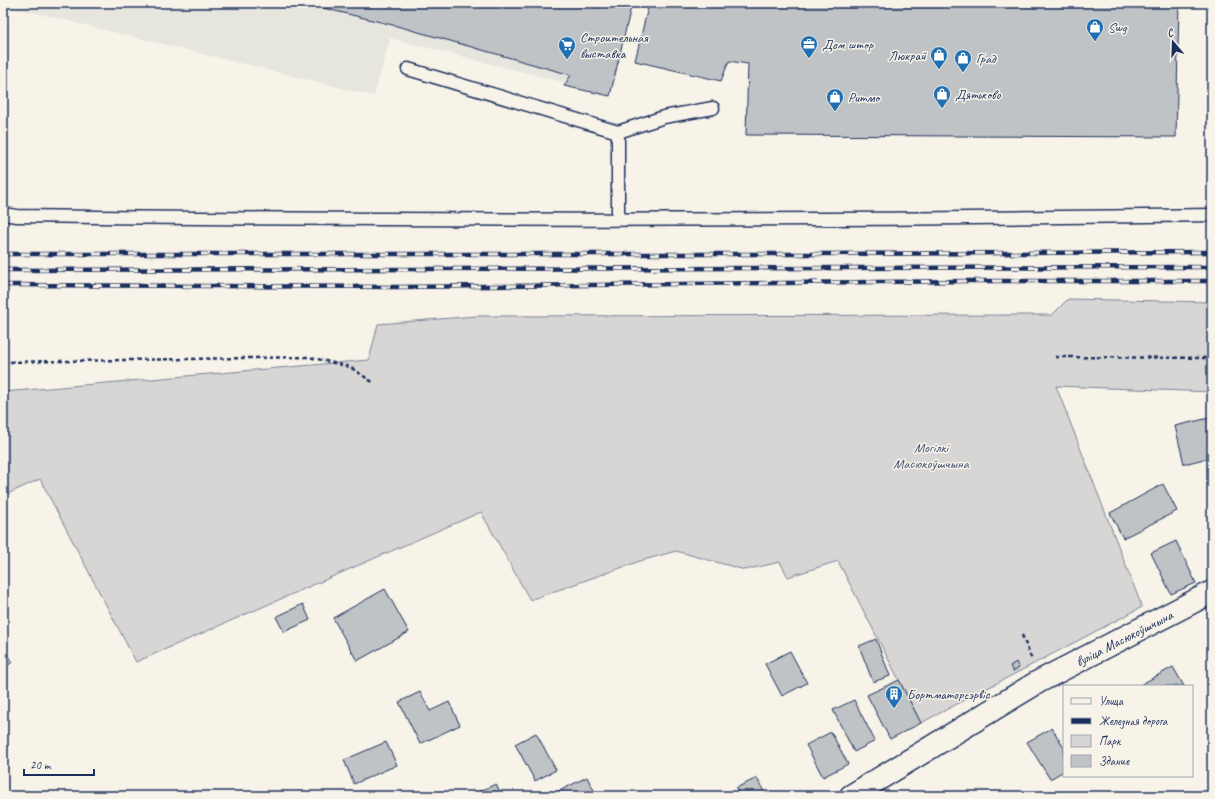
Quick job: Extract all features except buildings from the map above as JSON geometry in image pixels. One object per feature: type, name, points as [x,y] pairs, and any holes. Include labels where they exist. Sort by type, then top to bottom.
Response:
[{"type":"street","name":"вуліца Масюкоўшчына","points":[[851,796],[1038,682],[1212,592]]},
{"type":"lane","points":[[408,69],[618,132],[664,117],[713,108]]},
{"type":"lane","points":[[618,132],[618,219]]},
{"type":"lane","points":[[3,214],[17,216],[273,219],[960,219],[1212,215]]},
{"type":"path","points":[[1055,356],[1212,358]]},
{"type":"path","points":[[3,362],[309,357],[350,367],[374,384]]},
{"type":"shaded area","points":[[3,3],[602,3],[582,87],[390,38],[374,96],[3,5]]},
{"type":"green space","name":"Могілкі Масюкоўшчына","points":[[1068,299],[1212,302],[1212,392],[1056,386],[1142,607],[921,723],[838,561],[788,577],[780,562],[745,570],[676,551],[640,561],[530,600],[481,512],[136,662],[40,479],[3,496],[3,392],[369,360],[378,324],[476,316],[1052,315]]},
{"type":"railway","points":[[3,254],[812,254],[1212,252]]},
{"type":"railway","points":[[3,270],[1212,267]]},
{"type":"railway","points":[[3,285],[398,287],[970,281],[1212,281]]},
{"type":"place","name":"Swg","points":[[1095,42]]},
{"type":"place","name":"Дом штор","points":[[809,59]]},
{"type":"place","name":"Строительная выставка","points":[[567,60]]},
{"type":"place","name":"Люкрай","points":[[939,70]]},
{"type":"place","name":"Град","points":[[963,73]]},
{"type":"place","name":"Дятьково","points":[[942,109]]},
{"type":"place","name":"Ритмо","points":[[835,112]]},
{"type":"place","name":"Бортматорсэрвіс","points":[[894,709]]}]
